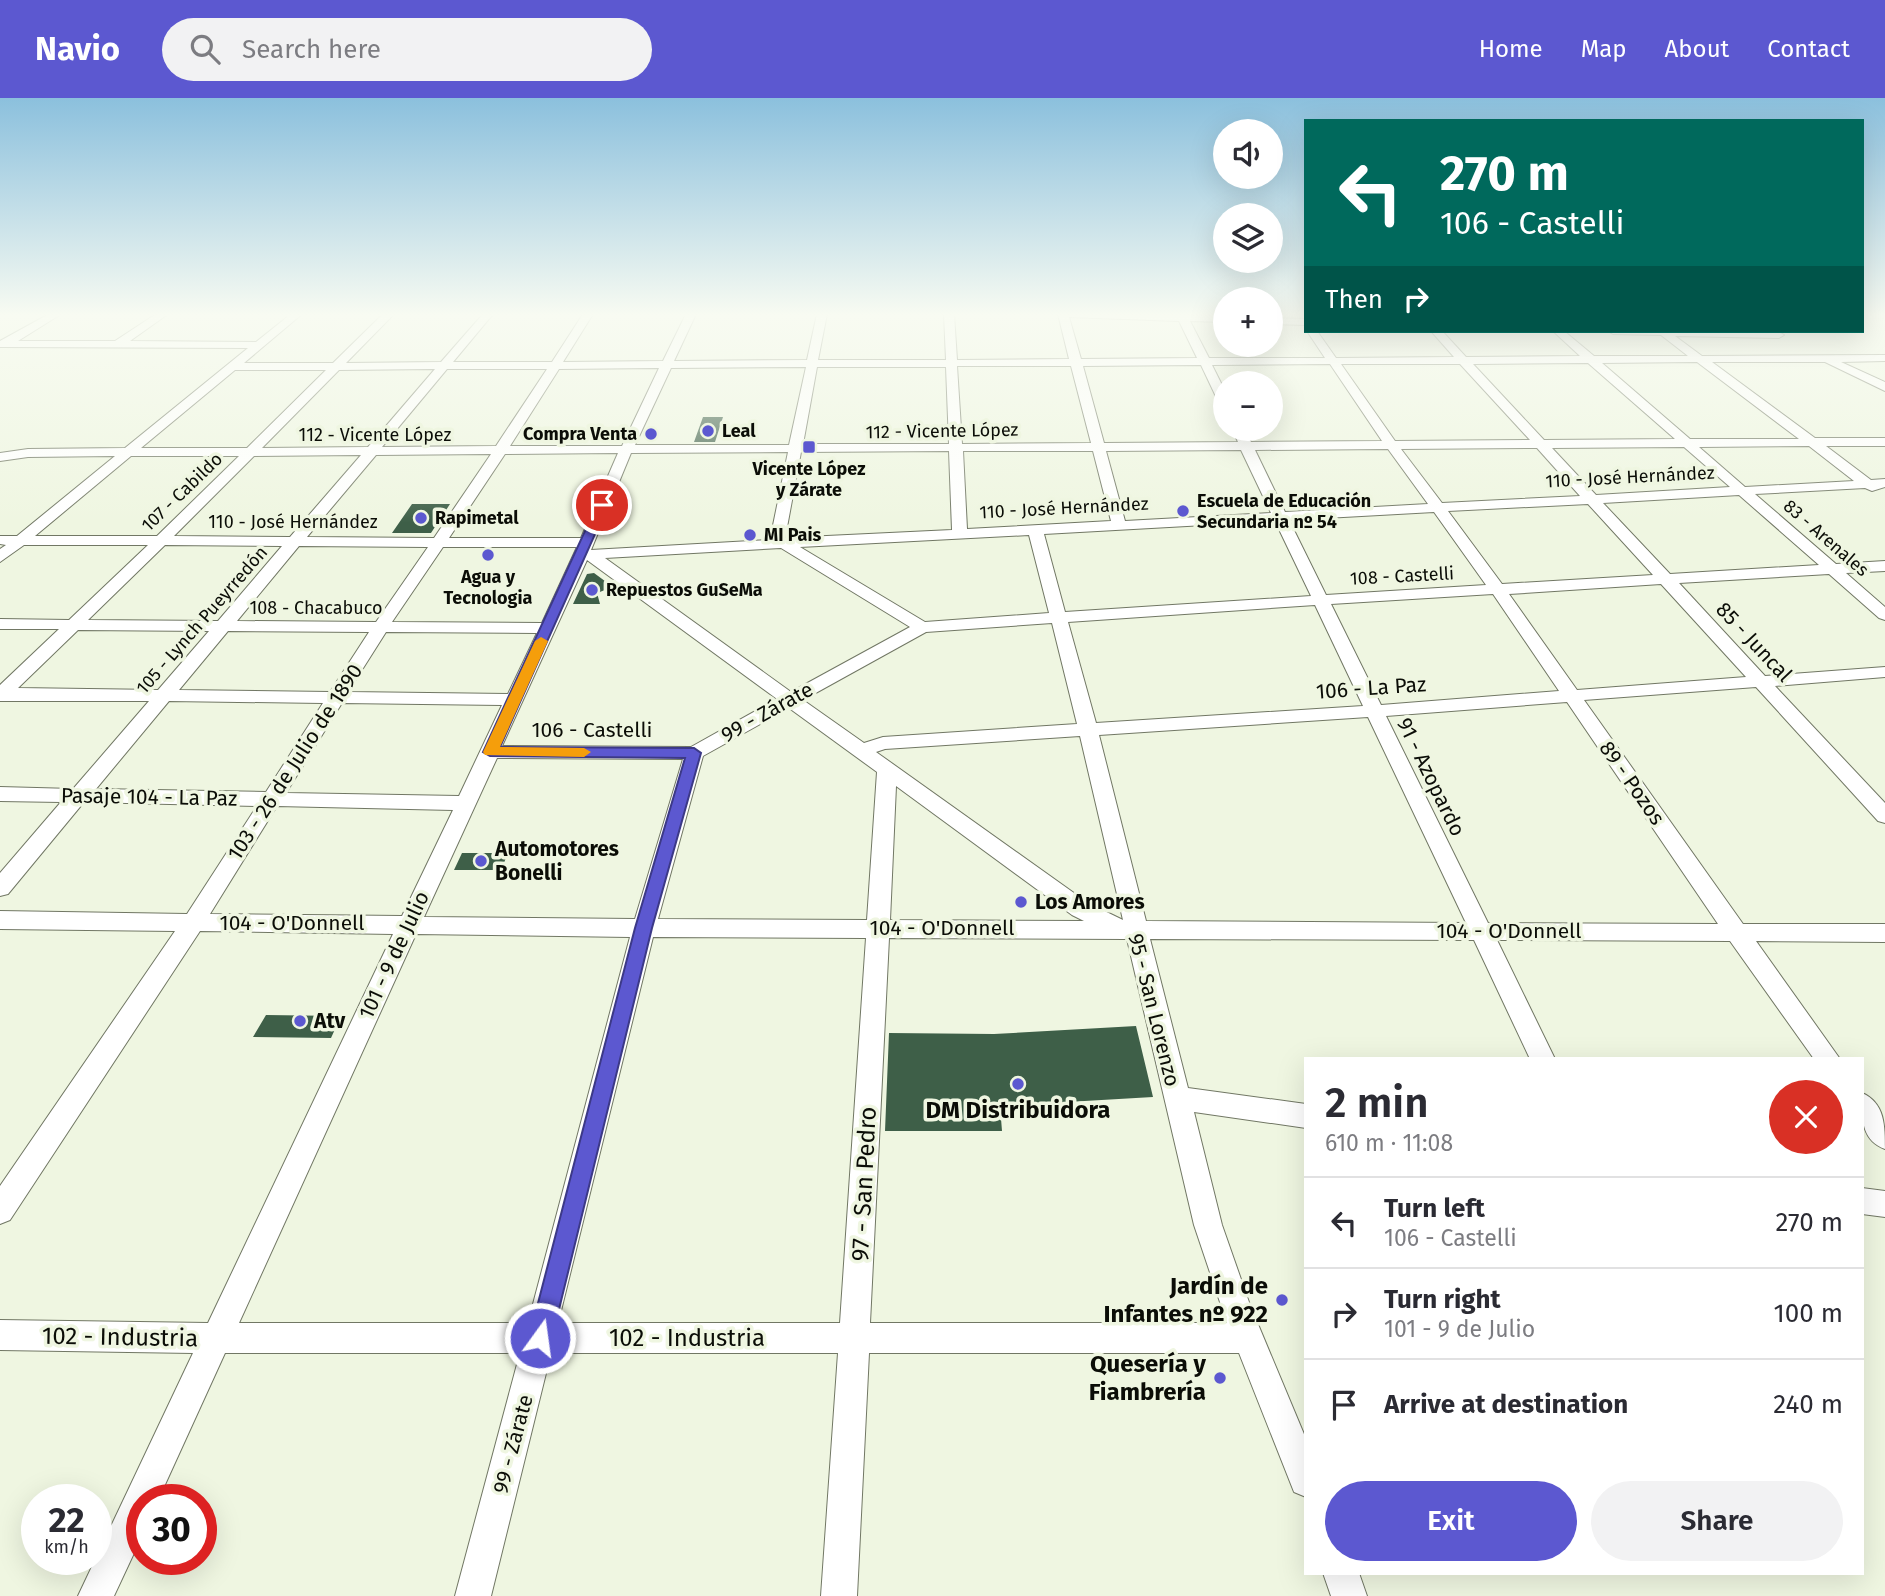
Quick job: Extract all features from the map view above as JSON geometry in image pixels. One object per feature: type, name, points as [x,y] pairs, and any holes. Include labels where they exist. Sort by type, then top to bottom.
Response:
[{"type":"street","points":[[0,557],[212,384]]},
{"type":"street","name":"107 - Cabildo","points":[[1,693],[160,541],[317,384]]},
{"type":"street","name":"105 - Lynch Pueyrredón","points":[[0,888],[428,384]]},
{"type":"street","name":"103 - 26 de Julio de 1890","points":[[0,1210],[192,923],[380,628],[544,384]]},
{"type":"street","name":"101 - 9 de Julio","points":[[96,1596],[585,551],[658,384]]},
{"type":"street","points":[[809,384],[777,537],[780,544],[922,627]]},
{"type":"street","points":[[953,384],[960,533]]},
{"type":"street","points":[[1080,384],[1119,524]]},
{"type":"street","name":"89 - Pozos","points":[[1350,384],[1827,1057]]},
{"type":"street","name":"85 - Juncal","points":[[1485,384],[1885,816]]},
{"type":"street","name":"83 - Arenales","points":[[1620,384],[1885,615]]},
{"type":"street","points":[[1733,384],[1885,497]]},
{"type":"street","name":"91 - Azopardo","points":[[1244,441],[1542,1057]]},
{"type":"street","name":"112 - Vicente López","points":[[0,457],[28,453],[1885,442]]},
{"type":"street","name":"110 - José Hernández","points":[[0,540],[438,542],[585,551],[780,544],[1885,483]]},
{"type":"street","name":"95 - San Lorenzo","points":[[1035,529],[1088,729],[1128,930],[1208,1225],[1248,1338],[1304,1475]]},
{"type":"street","points":[[585,551],[1080,909],[1128,930]]},
{"type":"street","name":"108 - Castelli","points":[[922,627],[1885,566]]},
{"type":"street","name":"108 - Chacabuco","points":[[0,624],[547,628]]},
{"type":"street","name":"99 - Zárate","points":[[473,1596],[644,928],[694,753],[922,627]]},
{"type":"street","name":"106 - La Paz","points":[[861,751],[883,743],[1373,711],[1885,672]]},
{"type":"street","name":"106 - Castelli","points":[[1,693],[513,700]]},
{"type":"street","name":"106 - Castelli","points":[[490,752],[694,753]]},
{"type":"street","name":"97 - San Pedro","points":[[839,1596],[887,771]]},
{"type":"street","name":"Pasaje 104 - La Paz","points":[[0,794],[466,803]]},
{"type":"street","name":"104 - O'Donnell","points":[[0,920],[644,928],[1885,933]]},
{"type":"street","points":[[1176,1100],[1202,1100],[1304,1116]]},
{"type":"street","points":[[1864,1108],[1885,1137]]},
{"type":"street","points":[[1864,1201],[1885,1204]]},
{"type":"street","name":"102 - Industria","points":[[0,1335],[215,1338],[1248,1338]]},
{"type":"street","points":[[1342,1575],[1349,1596]]},
{"type":"building","name":"Leal","points":[[703,417],[723,417],[715,442],[694,442]]},
{"type":"building","name":"Rapimetal","points":[[412,504],[450,504],[431,533],[392,533]]},
{"type":"building","name":"Repuestos GuSeMa","points":[[594,573],[613,587],[597,593],[600,604],[573,604],[587,574]]},
{"type":"building","name":"Automotores Bonelli","points":[[462,853],[508,853],[501,870],[454,870]]},
{"type":"building","name":"Atv","points":[[266,1015],[341,1016],[331,1038],[253,1037]]},
{"type":"building","name":"DM Distribuidora","points":[[1136,1026],[1153,1097],[1000,1106],[1002,1131],[885,1131],[889,1033],[994,1034]]},
{"type":"slow traffic","points":[[541,641],[490,752],[584,752]]},
{"type":"place","name":"Leal","points":[[708,431]]},
{"type":"place","name":"Compra Venta","points":[[651,434]]},
{"type":"place","name":"Vicente López y Zárate","points":[[809,447]]},
{"type":"place","name":"Escuela de Educación Secundaria nº 54","points":[[1183,511]]},
{"type":"place","name":"Rapimetal","points":[[421,518]]},
{"type":"place","name":"MI Pais","points":[[750,535]]},
{"type":"place","name":"Agua y Tecnologia","points":[[488,555]]},
{"type":"place","name":"Repuestos GuSeMa","points":[[592,590]]},
{"type":"place","name":"Automotores Bonelli","points":[[481,861]]},
{"type":"place","name":"Los Amores","points":[[1021,902]]},
{"type":"place","name":"Atv","points":[[300,1021]]},
{"type":"place","name":"DM Distribuidora","points":[[1018,1084]]},
{"type":"place","name":"Jardín de Infantes nº 922","points":[[1282,1300]]},
{"type":"place","name":"Quesería y Fiambrería","points":[[1220,1378]]},
{"type":"route","points":[[540,1338],[644,928],[694,753],[490,752],[602,505]]}]
